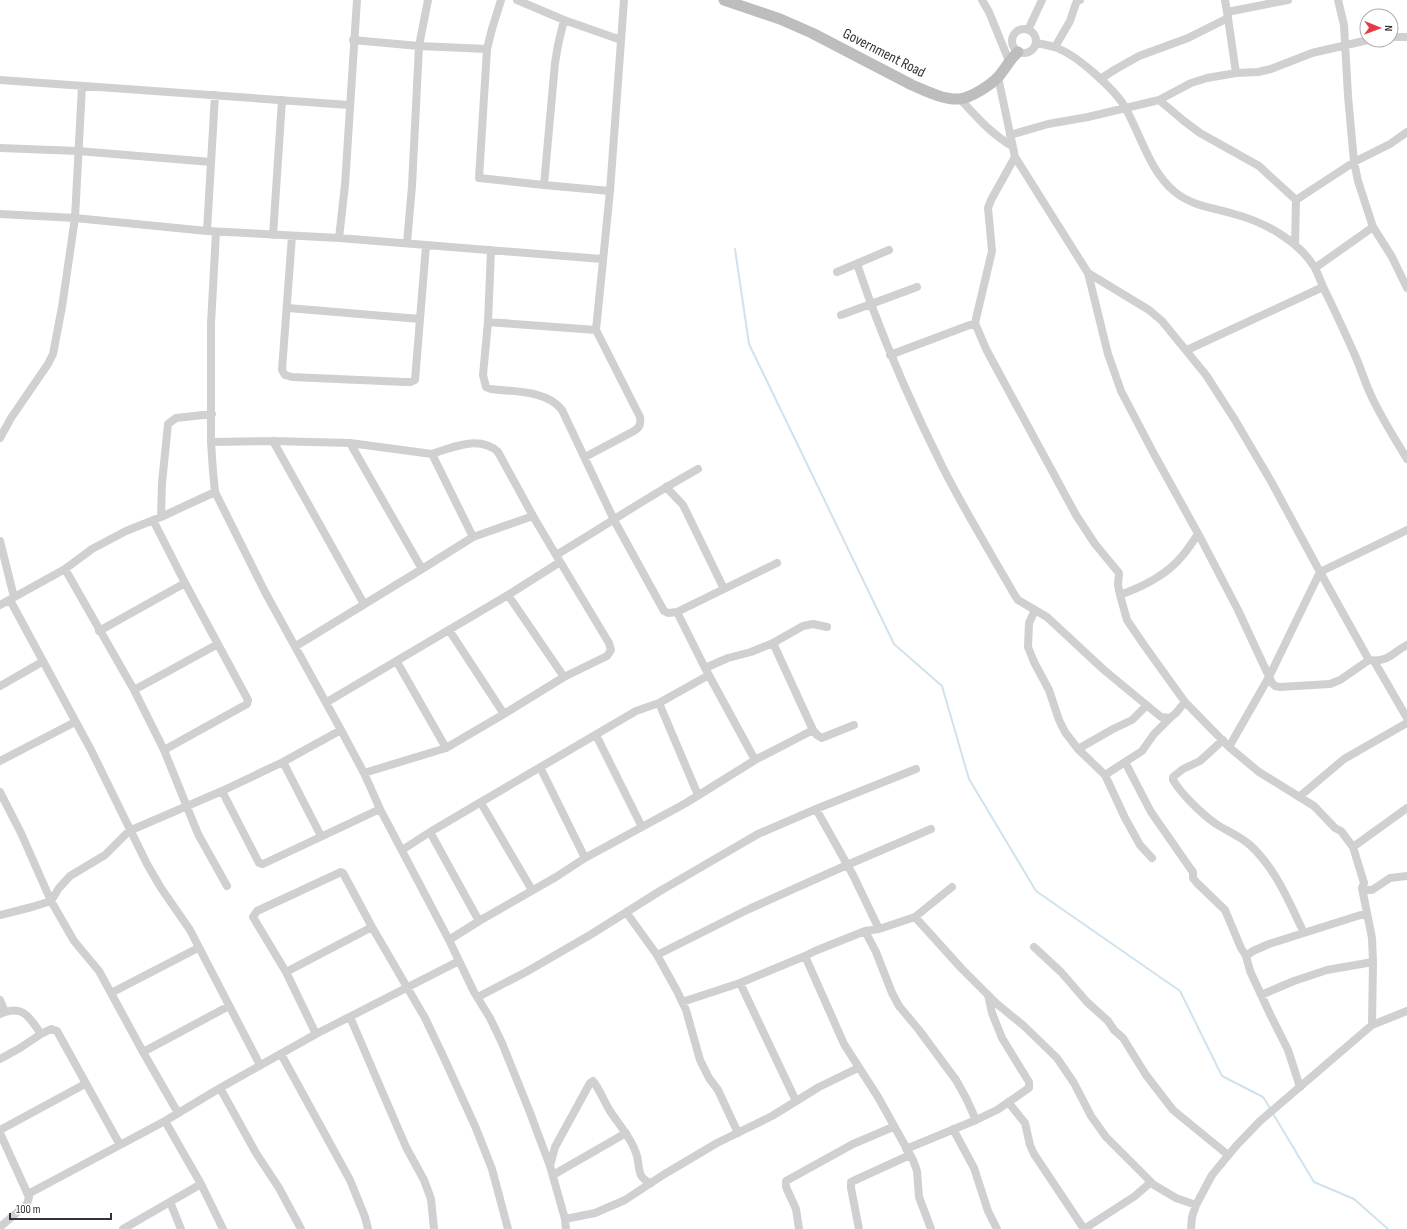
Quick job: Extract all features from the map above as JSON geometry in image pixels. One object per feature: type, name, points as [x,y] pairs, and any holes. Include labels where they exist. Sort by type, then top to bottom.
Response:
[{"type":"street","points":[[339,238],[345,185],[357,0]]},
{"type":"street","points":[[407,243],[412,186],[419,46],[428,0]]},
{"type":"street","points":[[501,0],[487,49],[479,178],[610,191]]},
{"type":"street","points":[[517,0],[564,20],[621,40]]},
{"type":"street","points":[[585,457],[634,431],[641,423],[640,417],[596,330],[610,191],[624,0]]},
{"type":"street","name":"Government Road","points":[[724,0],[780,19],[812,33],[912,85],[934,94],[960,99]]},
{"type":"street","points":[[982,0],[989,12],[1009,60]]},
{"type":"street","points":[[1028,30],[1042,0]]},
{"type":"street","points":[[1055,47],[1070,21],[1074,6],[1077,1],[1080,0]]},
{"type":"street","points":[[1226,0],[1236,73]]},
{"type":"street","points":[[1100,79],[1139,56],[1188,38],[1228,15],[1288,0]]},
{"type":"street","points":[[1338,0],[1344,25],[1347,89],[1354,162],[1358,181],[1373,227],[1392,257],[1407,288]]},
{"type":"street","points":[[544,185],[555,63],[564,20]]},
{"type":"street","points":[[1020,30],[1028,30],[1035,35],[1036,43],[1034,49],[1024,53],[1018,52],[1013,45],[1013,36],[1020,30]]},
{"type":"street","points":[[354,40],[419,46],[487,49]]},
{"type":"street","points":[[1010,134],[1048,124],[1159,100],[1191,83],[1207,78],[1271,69],[1312,54],[1359,42]]},
{"type":"street","points":[[1036,43],[1055,47],[1067,53],[1080,61],[1100,79],[1126,108],[1149,158],[1162,179],[1174,192],[1186,200],[1253,220],[1270,228],[1295,245],[1315,268],[1348,340],[1370,393],[1407,459]]},
{"type":"street","points":[[1012,146],[998,138],[990,131],[960,99],[985,88],[998,77],[1009,60],[1018,52]]},
{"type":"street","points":[[998,77],[1015,157],[1088,274],[1108,354],[1121,391],[1238,610],[1272,683],[1275,686],[1280,687],[1330,684],[1340,680],[1371,660],[1381,661],[1407,645]]},
{"type":"street","points":[[0,80],[349,105]]},
{"type":"street","points":[[0,438],[11,418],[45,370],[53,354],[62,307],[75,218],[82,86]]},
{"type":"street","points":[[207,231],[215,95]]},
{"type":"street","points":[[273,235],[282,100]]},
{"type":"street","points":[[1159,100],[1200,133],[1259,166],[1296,200],[1295,245]]},
{"type":"street","points":[[1296,200],[1354,162],[1390,144],[1407,132]]},
{"type":"street","points":[[0,148],[78,151],[211,162]]},
{"type":"street","points":[[1015,157],[988,208],[992,251],[975,323],[986,349],[1076,516],[1095,544],[1119,572],[1118,585],[1128,620],[1185,702],[1229,747],[1264,775],[1314,806],[1335,828],[1341,832],[1353,847],[1364,883],[1362,888],[1372,938],[1372,1025]]},
{"type":"street","points":[[0,214],[75,218],[216,232],[339,238],[602,259]]},
{"type":"street","points":[[1315,268],[1373,227]]},
{"type":"street","points":[[216,232],[211,324],[211,442],[212,471],[215,492],[265,592],[327,702],[364,773],[380,809],[449,940],[458,961],[488,1013],[502,1043],[550,1166],[565,1219],[566,1229]]},
{"type":"street","points":[[292,236],[288,308],[282,370],[286,375],[292,377],[406,382],[416,380],[426,246]]},
{"type":"street","points":[[492,250],[483,375],[486,387],[491,389],[541,395],[553,400],[562,410],[614,520],[664,611],[668,613],[677,612],[777,563]]},
{"type":"street","points":[[837,272],[889,250]]},
{"type":"street","points":[[857,264],[890,355],[908,396],[944,470],[1018,600],[1047,618],[1146,706],[1161,717],[1170,718]]},
{"type":"street","points":[[1088,274],[1149,310],[1162,321],[1206,375],[1236,420],[1320,572],[1371,660],[1407,718]]},
{"type":"street","points":[[841,315],[917,287]]},
{"type":"street","points":[[1187,350],[1323,287]]},
{"type":"street","points":[[288,308],[420,319]]},
{"type":"street","points":[[488,322],[596,330]]},
{"type":"street","points":[[890,355],[975,323]]},
{"type":"street","points":[[161,517],[162,483],[168,424],[176,418],[212,414]]},
{"type":"street","points":[[211,442],[273,441],[350,443],[432,454],[453,446],[466,444],[488,445],[498,452],[533,516],[610,646],[611,650],[607,656],[564,677],[446,748],[364,773]]},
{"type":"street","points":[[273,441],[364,604]]},
{"type":"street","points":[[350,443],[422,570]]},
{"type":"street","points":[[432,454],[473,537]]},
{"type":"street","points":[[327,702],[508,595],[558,558],[614,520],[666,487],[698,469]]},
{"type":"street","points":[[666,487],[686,511],[724,589]]},
{"type":"street","points":[[0,605],[65,569],[97,547],[126,531],[161,517],[215,492]]},
{"type":"street","points":[[296,646],[422,570],[473,537],[533,516]]},
{"type":"street","points":[[153,520],[248,700],[247,704],[164,750]]},
{"type":"street","points":[[1229,747],[1268,677],[1320,572],[1407,530]]},
{"type":"street","points":[[1120,594],[1158,578],[1183,555],[1198,534]]},
{"type":"street","points":[[0,541],[12,598],[42,662],[107,782],[147,864],[161,888],[190,930],[260,1065]]},
{"type":"street","points":[[65,569],[134,690],[164,750],[198,834],[227,886]]},
{"type":"street","points":[[99,631],[185,583]]},
{"type":"street","points":[[508,595],[564,677]]},
{"type":"street","points":[[1035,610],[1029,623],[1028,647],[1049,690],[1059,720],[1065,732],[1078,749],[1105,775],[1125,818],[1140,845],[1152,858]]},
{"type":"street","points":[[677,612],[707,672],[755,760]]},
{"type":"street","points":[[402,850],[636,711],[660,703],[728,658],[751,652],[773,643],[803,626],[813,624],[827,627]]},
{"type":"street","points":[[449,630],[504,714]]},
{"type":"street","points":[[773,643],[813,730],[817,735],[822,738],[854,725]]},
{"type":"street","points":[[134,690],[218,644]]},
{"type":"street","points":[[0,686],[42,662]]},
{"type":"street","points":[[397,662],[446,748]]},
{"type":"street","points":[[1105,775],[1142,750],[1154,734],[1185,702]]},
{"type":"street","points":[[660,703],[698,795]]},
{"type":"street","points":[[1078,749],[1132,720],[1146,706]]},
{"type":"street","points":[[0,762],[75,722]]},
{"type":"street","points":[[1299,796],[1344,759],[1407,723]]},
{"type":"street","points":[[0,915],[50,901],[70,876],[105,854],[130,831],[222,791],[282,762],[341,730]]},
{"type":"street","points":[[449,940],[556,877],[585,858],[686,803],[755,760],[813,730]]},
{"type":"street","points":[[596,735],[642,826]]},
{"type":"street","points":[[1223,740],[1200,761],[1183,769],[1173,778],[1173,780],[1184,794],[1216,823],[1245,841],[1265,861],[1284,890],[1304,933]]},
{"type":"street","points":[[282,762],[321,836]]},
{"type":"street","points":[[1125,762],[1151,812],[1190,868],[1193,878],[1225,910],[1241,948],[1246,956],[1250,971],[1288,1050],[1300,1087]]},
{"type":"street","points":[[540,767],[585,858]]},
{"type":"street","points":[[478,997],[526,972],[590,935],[704,864],[758,834],[916,769]]},
{"type":"street","points":[[222,791],[259,863],[261,864],[380,809]]},
{"type":"street","points":[[0,792],[21,833],[50,901],[74,941],[99,971],[178,1113]]},
{"type":"street","points":[[481,804],[532,890]]},
{"type":"street","points":[[1353,847],[1407,808]]},
{"type":"street","points":[[816,809],[847,864],[879,929]]},
{"type":"street","points":[[657,955],[749,909],[847,864],[930,829]]},
{"type":"street","points":[[430,832],[479,921]]},
{"type":"street","points":[[316,1034],[286,972],[253,917],[257,911],[341,872],[343,873],[406,988],[425,1018],[475,1126],[492,1169],[508,1229]]},
{"type":"street","points":[[1362,888],[1364,890],[1372,890],[1390,878],[1407,876]]},
{"type":"street","points":[[682,1002],[740,983],[815,951],[865,932],[915,917],[952,887]]},
{"type":"street","points":[[626,912],[657,955],[682,1002],[686,1010],[700,1060],[709,1078],[718,1090],[738,1133]]},
{"type":"street","points":[[1246,956],[1269,944],[1367,913]]},
{"type":"street","points":[[915,917],[988,995],[1024,1026],[1057,1058],[1074,1083],[1099,1129],[1151,1182],[1164,1192],[1196,1205]]},
{"type":"street","points":[[286,972],[372,927]]},
{"type":"street","points":[[865,932],[876,952],[892,993],[899,1006],[956,1080],[976,1120]]},
{"type":"street","points":[[1034,947],[1061,972],[1087,1002],[1123,1038],[1146,1075],[1173,1110],[1228,1155]]},
{"type":"street","points":[[111,993],[198,948]]},
{"type":"street","points":[[805,956],[837,1029],[858,1068],[878,1097],[917,1171],[919,1197],[931,1229]]},
{"type":"street","points":[[28,1194],[165,1121],[316,1034],[458,961]]},
{"type":"street","points":[[1261,995],[1321,971],[1342,966],[1373,962]]},
{"type":"street","points":[[740,983],[796,1101]]},
{"type":"street","points":[[859,1229],[851,1182],[953,1129],[997,1110],[1029,1088],[1030,1084],[1002,1038],[992,1013],[988,995]]},
{"type":"street","points":[[0,1000],[3,1013],[16,1011],[25,1013],[41,1034]]},
{"type":"street","points":[[143,1052],[229,1006]]},
{"type":"street","points":[[1191,1229],[1192,1217],[1196,1205],[1212,1175],[1228,1155],[1260,1121],[1372,1025],[1407,1011]]},
{"type":"street","points":[[350,1017],[406,1147],[424,1180],[431,1199],[434,1229]]},
{"type":"street","points":[[0,1059],[41,1034],[51,1030],[57,1031],[120,1145]]},
{"type":"street","points":[[281,1054],[350,1180],[363,1210],[368,1229]]},
{"type":"street","points":[[565,1219],[595,1213],[625,1200],[717,1143],[772,1116],[820,1087],[858,1068]]},
{"type":"street","points":[[550,1166],[555,1147],[592,1081],[610,1111],[626,1133],[636,1152],[641,1177],[651,1183]]},
{"type":"street","points":[[0,1130],[85,1084]]},
{"type":"street","points":[[220,1088],[256,1153],[279,1188],[301,1229]]},
{"type":"street","points":[[1008,1102],[1025,1123],[1030,1145],[1034,1154],[1084,1229],[1135,1196],[1151,1182]]},
{"type":"street","points":[[165,1121],[201,1184],[223,1229]]},
{"type":"street","points":[[799,1229],[796,1209],[786,1187],[786,1181],[853,1144],[893,1127]]},
{"type":"street","points":[[953,1129],[974,1168],[988,1211],[997,1229]]},
{"type":"street","points":[[0,1133],[28,1194],[27,1204],[0,1227]]},
{"type":"street","points":[[553,1175],[626,1133]]},
{"type":"street","points":[[123,1229],[201,1184]]},
{"type":"street","points":[[170,1202],[181,1229]]},
{"type":"waterway","points":[[735,249],[749,344],[894,644],[942,686],[969,779],[1036,891],[1180,991],[1222,1076],[1263,1097],[1270,1108]]},
{"type":"waterway","points":[[1272,1112],[1314,1182],[1354,1199],[1388,1229]]}]
